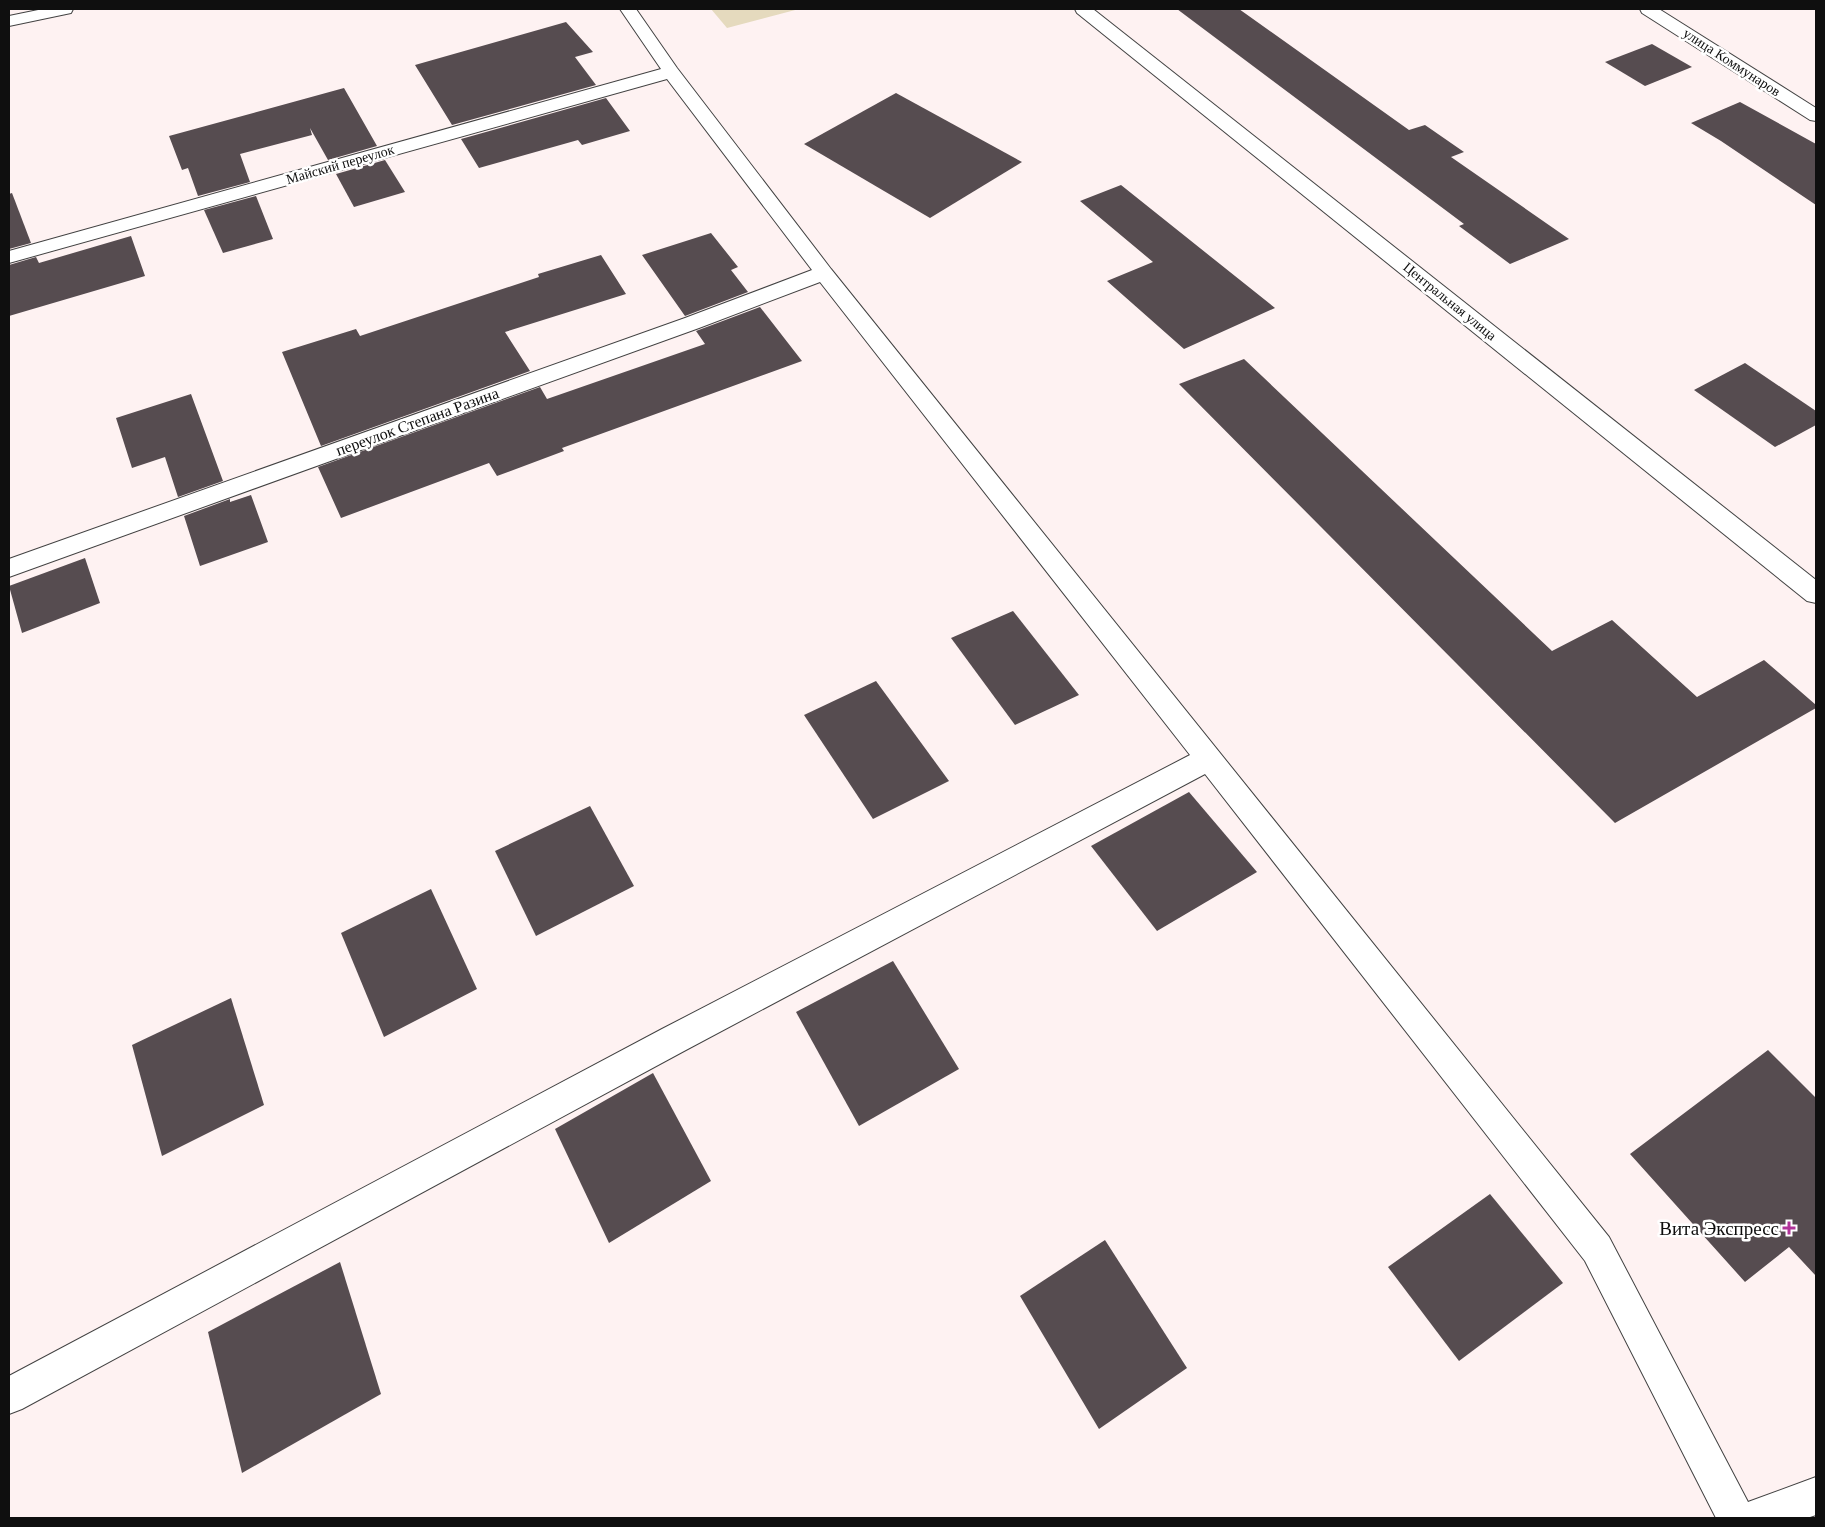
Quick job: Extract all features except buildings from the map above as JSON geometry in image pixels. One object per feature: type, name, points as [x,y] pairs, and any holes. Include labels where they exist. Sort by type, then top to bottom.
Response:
[{"type":"street","points":[[9,21],[65,9]]},
{"type":"street","points":[[628,9],[671,72],[824,273],[1597,1249],[1736,1518]]},
{"type":"street","name":"Центральная улица","points":[[1084,9],[1816,594]]},
{"type":"street","name":"улица Коммунаров","points":[[1648,9],[1816,116]]},
{"type":"street","name":"Майский переулок","points":[[9,257],[671,72]]},
{"type":"street","name":"переулок Степана Разина","points":[[9,568],[692,323],[824,273]]},
{"type":"street","points":[[9,1396],[664,1044],[1208,759]]},
{"type":"street","points":[[1756,1518],[1816,1496]]},
{"type":"shaded area","points":[[711,9],[799,9],[727,28]]},
{"type":"place","name":"Вита Экспресс","points":[[1789,1228]]}]
